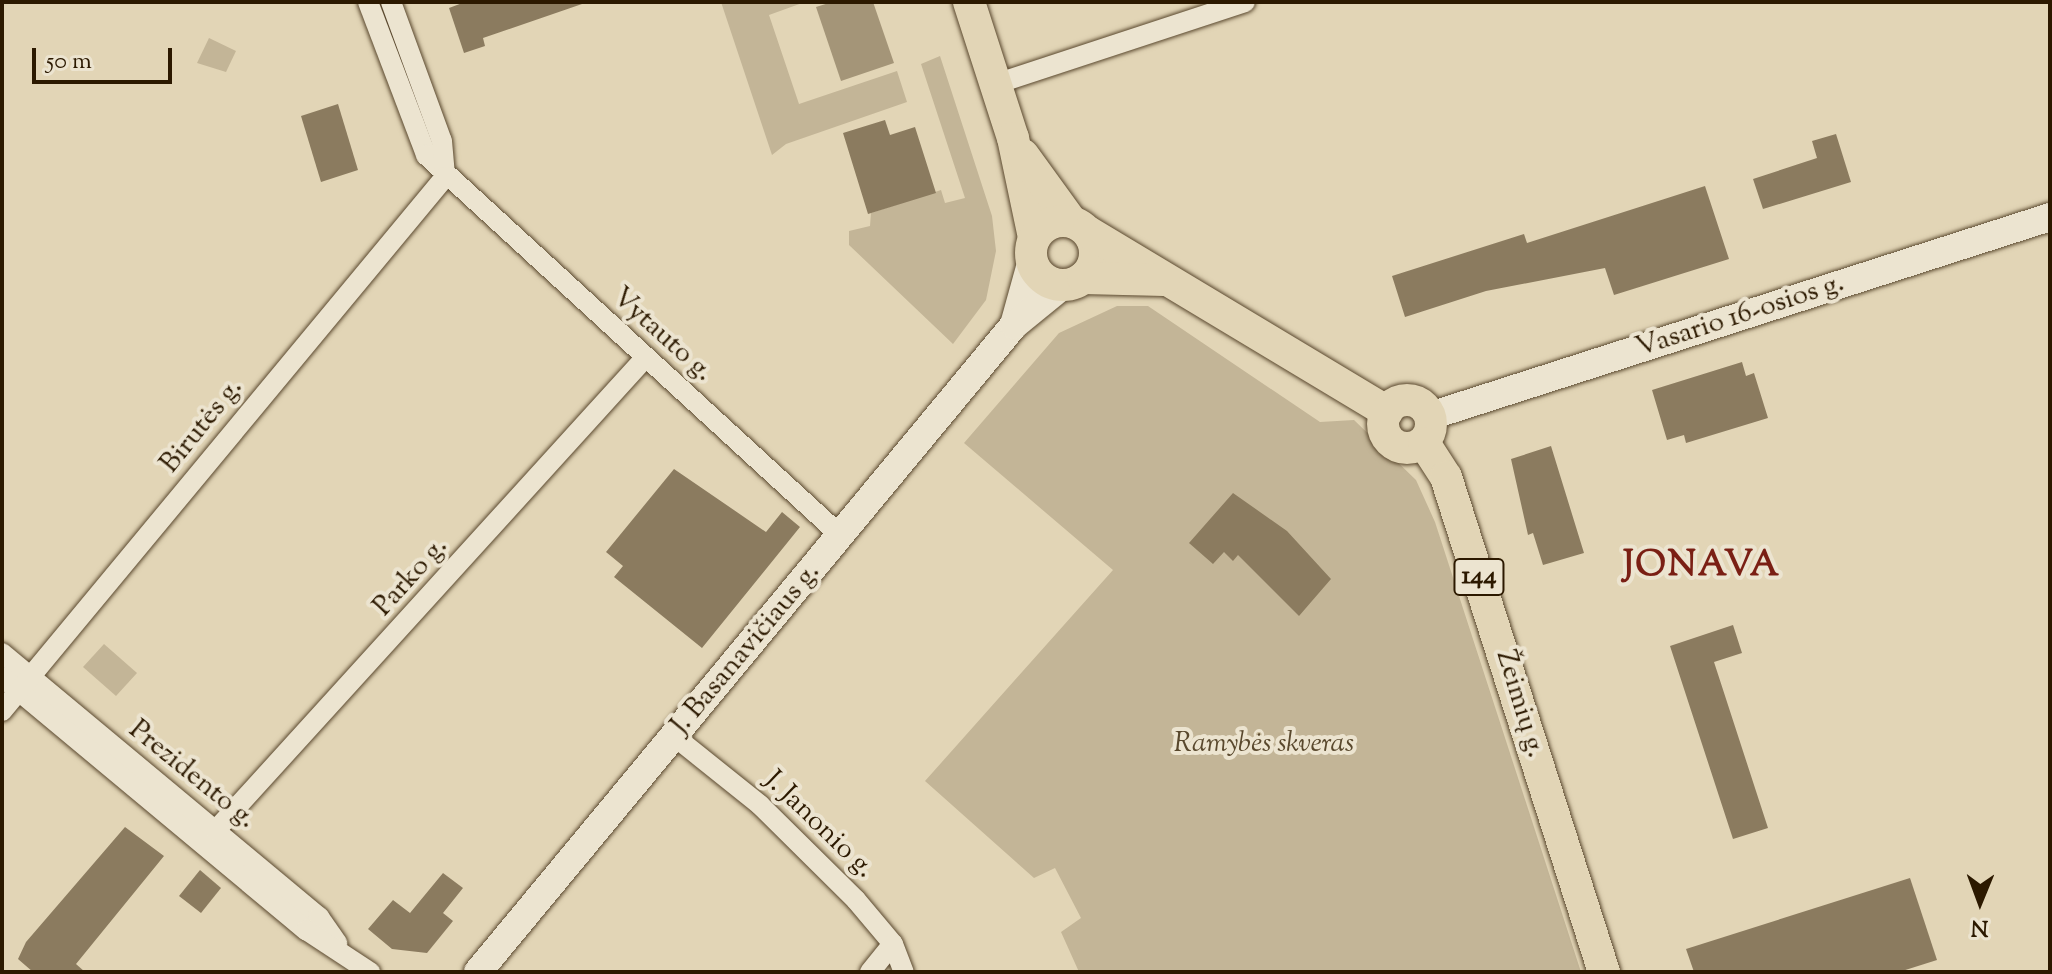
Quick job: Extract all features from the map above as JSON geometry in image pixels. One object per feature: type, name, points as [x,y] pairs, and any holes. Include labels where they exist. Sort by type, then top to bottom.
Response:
[{"type":"main road","points":[[969,2],[1013,138],[1033,249],[1043,278],[1073,281],[1167,280]]},
{"type":"main road","points":[[1013,138],[1080,227],[1095,261],[1073,281]]},
{"type":"main road","name":"Vasario 16-osios g.","points":[[1427,430],[2050,217]]},
{"type":"main road","points":[[1033,249],[1049,223],[1080,227],[1387,412],[1398,402],[1414,401],[1427,430]]},
{"type":"main road","name":"J. Basanavičiaus g.","points":[[1014,325],[1033,249]]},
{"type":"main road","name":"J. Basanavičiaus g.","points":[[478,972],[1014,325],[1073,281]]},
{"type":"main road","name":"Žeimių g.","points":[[1427,430],[1446,477],[1604,972]]},
{"type":"street","name":"Vytauto g.","points":[[368,2],[426,155],[445,177],[840,535]]},
{"type":"street","points":[[391,2],[442,141],[445,177]]},
{"type":"street","points":[[996,84],[1245,2]]},
{"type":"street","name":"Birutės g.","points":[[2,711],[445,177]]},
{"type":"street","name":"Parko g.","points":[[216,830],[645,358]]},
{"type":"street","name":"Prezidento g.","points":[[2,653],[25,684],[306,930],[339,946],[370,972]]},
{"type":"street","name":"Prezidento g.","points":[[2,677],[25,684],[216,830],[319,917],[339,946]]},
{"type":"street","name":"J. Janonio g.","points":[[674,736],[760,805],[893,944],[904,972]]},
{"type":"street","points":[[870,972],[893,944]]},
{"type":"green space","points":[[721,2],[805,2],[769,15],[799,104],[897,71],[907,102],[786,144],[772,155]]},
{"type":"green space","points":[[209,38],[236,51],[226,72],[197,63]]},
{"type":"green space","points":[[940,56],[992,216],[996,251],[986,300],[953,344],[849,245],[849,231],[870,226],[871,213],[941,190],[945,203],[965,198],[921,64]]},
{"type":"green space","name":"Ramybės skveras","points":[[1117,306],[1148,306],[1320,422],[1354,420],[1416,480],[1435,522],[1581,972],[1079,972],[1061,932],[1081,918],[1055,868],[1034,878],[925,781],[1113,570],[964,443],[1059,333]]},
{"type":"green space","points":[[104,644],[137,673],[116,696],[83,667]]},
{"type":"shaded area","points":[[832,2],[873,2],[894,63],[841,81],[816,7]]},
{"type":"building","points":[[465,2],[582,4],[483,38],[485,46],[464,53],[449,8]]},
{"type":"building","points":[[338,104],[358,170],[321,182],[301,116]]},
{"type":"building","points":[[885,120],[890,135],[915,127],[936,193],[868,214],[843,133]]},
{"type":"building","points":[[1836,134],[1851,182],[1763,209],[1753,179],[1817,158],[1812,141]]},
{"type":"building","points":[[1705,186],[1729,259],[1614,295],[1605,268],[1486,291],[1405,317],[1392,276],[1524,234],[1527,243]]},
{"type":"building","points":[[1742,362],[1746,376],[1754,373],[1768,418],[1686,443],[1684,435],[1667,440],[1652,390]]},
{"type":"building","points":[[1551,446],[1584,553],[1543,565],[1533,533],[1528,535],[1511,459]]},
{"type":"building","points":[[674,469],[766,532],[782,512],[800,527],[702,648],[614,577],[623,566],[606,552]]},
{"type":"building","points":[[1233,493],[1287,531],[1331,579],[1299,616],[1238,555],[1233,561],[1224,552],[1213,564],[1189,543]]},
{"type":"building","points":[[1733,625],[1742,653],[1714,662],[1768,828],[1733,839],[1670,646]]},
{"type":"building","points":[[125,827],[164,856],[76,964],[85,972],[33,972],[18,959],[26,942]]},
{"type":"building","points":[[200,870],[221,888],[201,913],[179,896]]},
{"type":"building","points":[[443,873],[463,888],[443,913],[453,921],[427,953],[392,949],[368,929],[393,900],[410,913]]},
{"type":"building","points":[[1910,878],[1937,960],[1899,972],[1694,972],[1686,949]]},
{"type":"district","name":"JONAVA","points":[[1702,567]]}]
